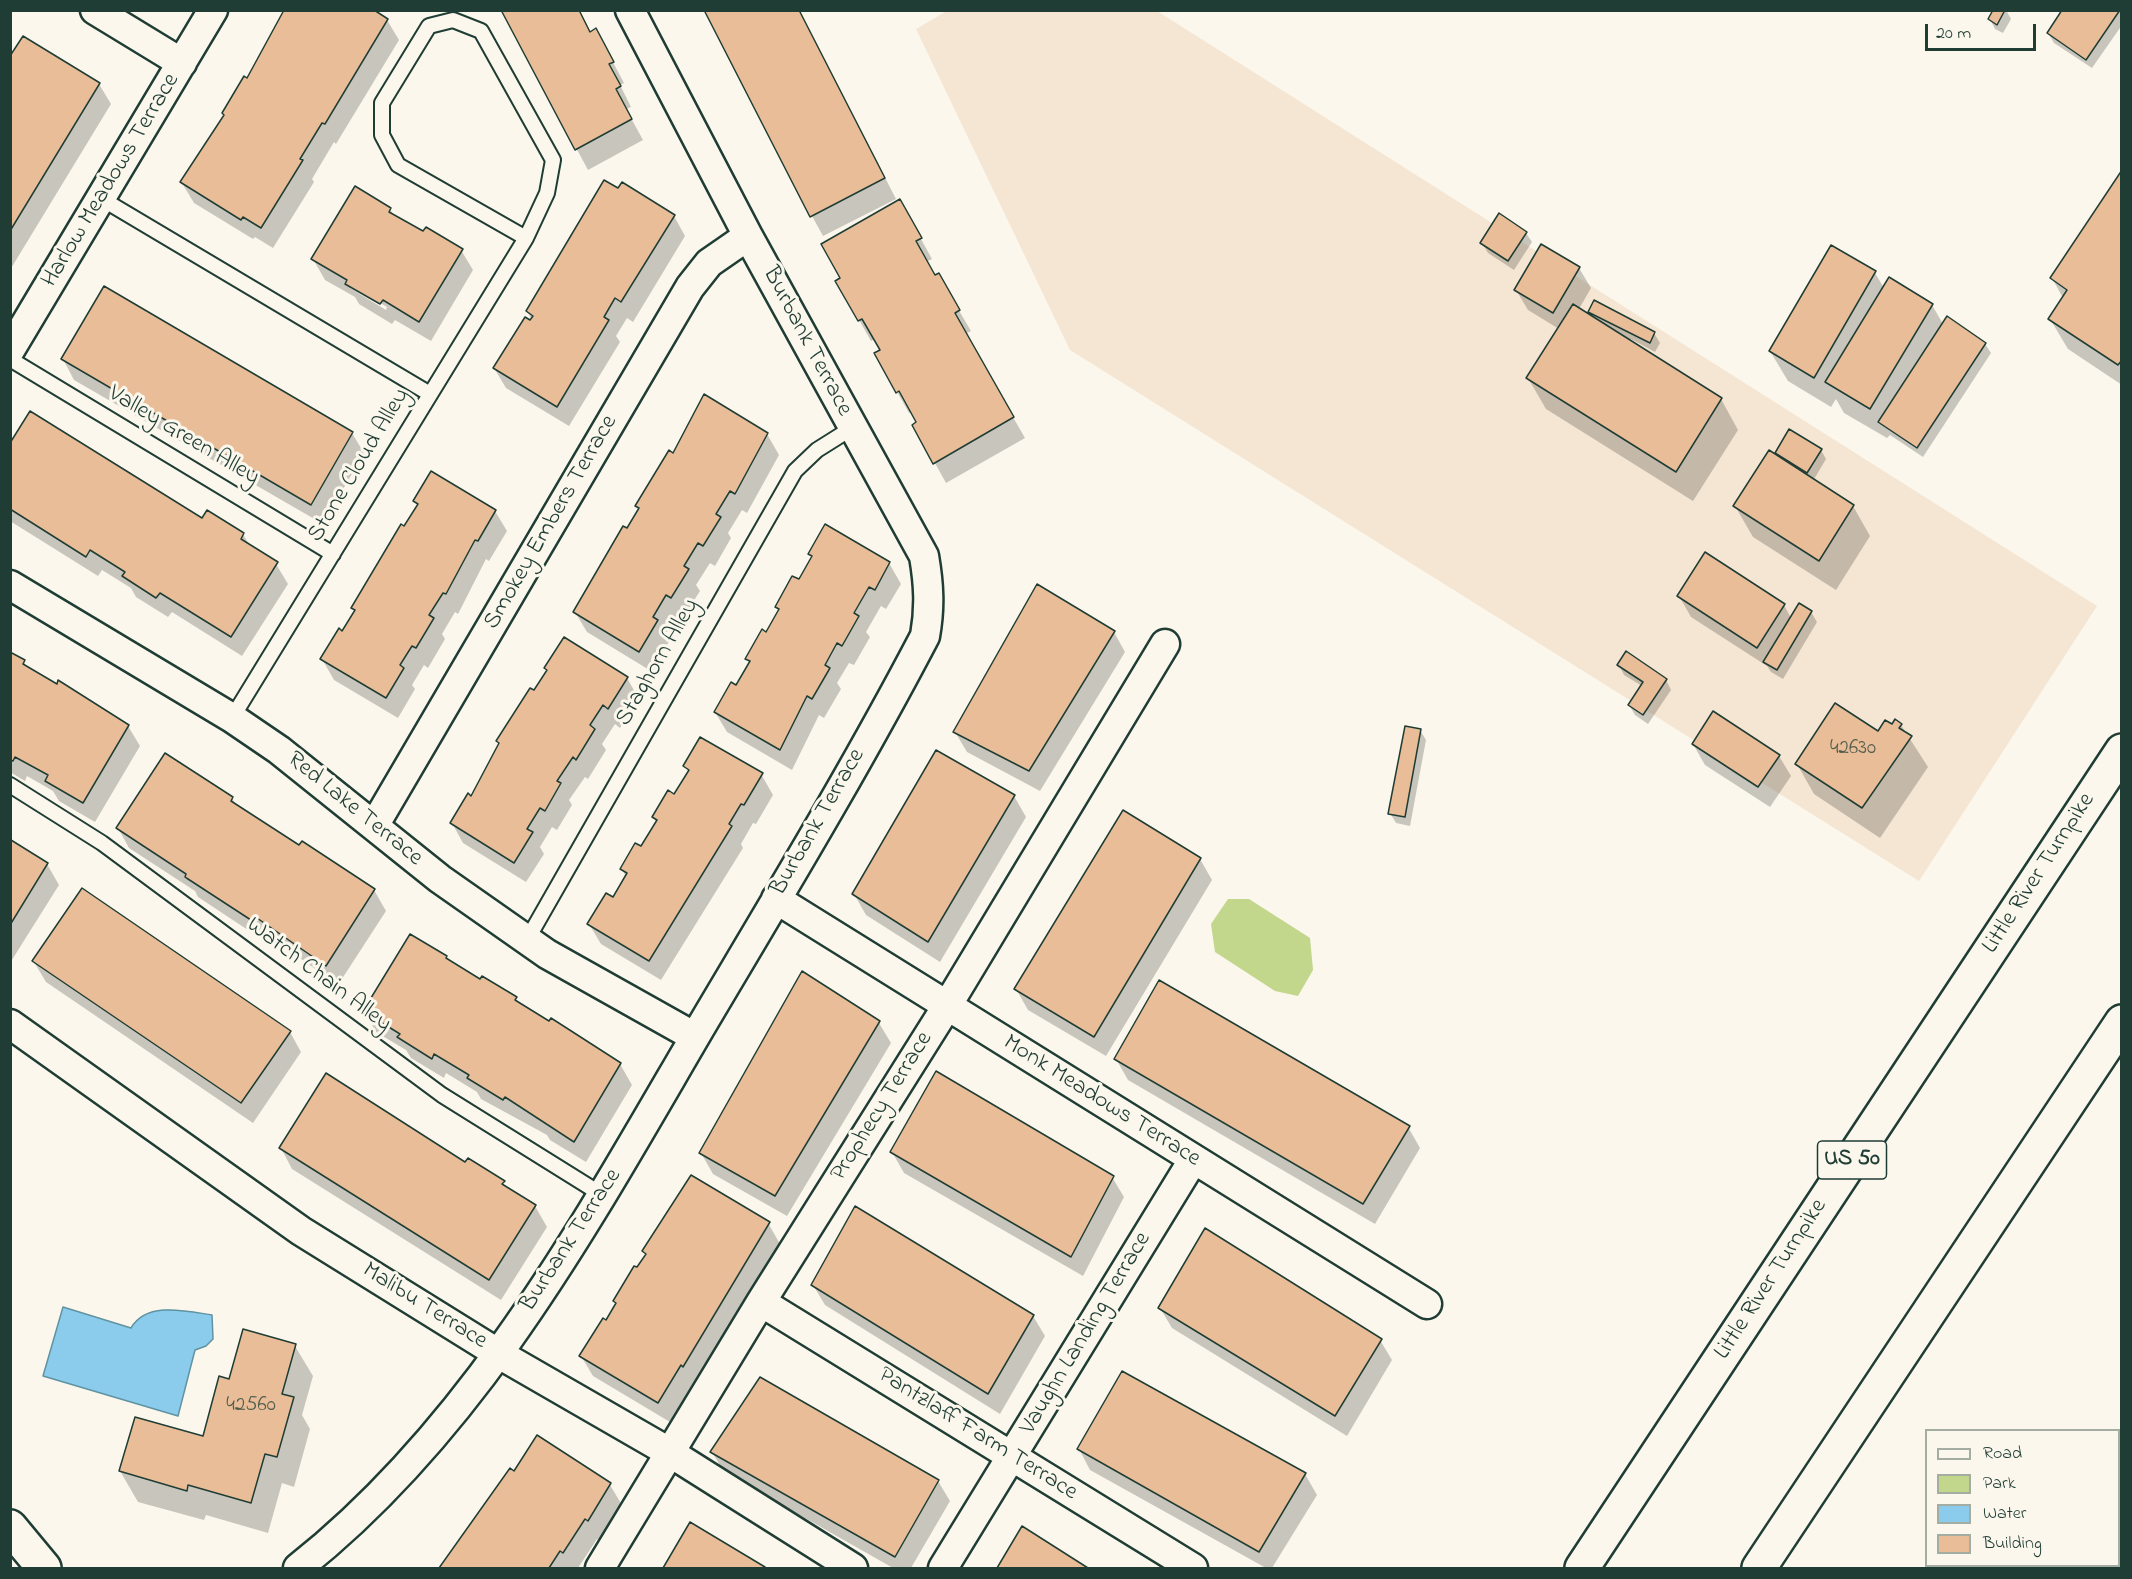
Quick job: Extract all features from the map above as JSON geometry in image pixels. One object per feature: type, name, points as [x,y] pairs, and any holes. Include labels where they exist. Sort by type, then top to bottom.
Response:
[{"type":"main road","name":"Little River Turnpike","points":[[1582,1569],[2121,751]]},
{"type":"main road","points":[[1759,1569],[2121,1022]]},
{"type":"main road","points":[[10,1527],[44,1569]]},
{"type":"street","points":[[95,10],[182,63]]},
{"type":"street","name":"Harlow Meadows Terrace","points":[[14,336],[102,199],[213,10]]},
{"type":"street","name":"Burbank Terrace","points":[[298,1569],[405,1469],[500,1354],[604,1196],[925,636],[930,610],[924,556],[748,236],[630,10]]},
{"type":"street","name":"Smokey Embers Terrace","points":[[374,826],[690,287],[709,263],[748,236]]},
{"type":"street","name":"Red Lake Terrace","points":[[10,585],[232,718],[279,750],[440,879],[547,954],[695,1036]]},
{"type":"street","name":"Prophecy Terrace","points":[[600,1569],[761,1302],[947,1006],[1165,644]]},
{"type":"street","name":"Monk Meadows Terrace","points":[[776,899],[1427,1304]]},
{"type":"street","name":"Malibu Terrace","points":[[10,1024],[301,1231],[500,1354],[669,1452],[853,1569]]},
{"type":"street","name":"Vaughn Landing Terrace","points":[[944,1569],[1193,1160]]},
{"type":"street","name":"Pantzlaff Farm Terrace","points":[[761,1302],[1193,1569]]},
{"type":"lane","name":"Stone Cloud Alley","points":[[232,718],[526,238],[547,193],[554,160],[481,31],[453,20],[429,26],[382,103],[382,135],[398,165],[526,238]]},
{"type":"lane","points":[[102,199],[430,394]]},
{"type":"lane","name":"Valley Green Alley","points":[[10,359],[333,554]]},
{"type":"lane","name":"Staghorn Alley","points":[[527,940],[795,471],[817,450],[852,428]]},
{"type":"lane","name":"Watch Chain Alley","points":[[10,784],[102,843],[442,1095],[604,1196]]},
{"type":"shaded area","points":[[947,11],[1157,11],[2097,606],[1919,881],[1070,350],[916,29]]},
{"type":"green space","points":[[1228,899],[1249,899],[1310,938],[1313,970],[1298,996],[1275,991],[1215,952],[1211,924]]},
{"type":"water","points":[[63,1307],[131,1328],[147,1314],[157,1311],[179,1310],[212,1315],[213,1339],[206,1346],[195,1350],[178,1416],[43,1376]]},
{"type":"building","points":[[284,10],[374,10],[388,19],[325,124],[322,123],[300,159],[303,160],[261,228],[243,217],[241,220],[180,182],[224,115],[222,113],[244,76],[247,78]]},
{"type":"building","points":[[501,10],[579,10],[590,32],[596,28],[614,62],[609,64],[621,86],[616,89],[632,119],[575,150]]},
{"type":"building","points":[[704,10],[799,10],[885,178],[810,217]]},
{"type":"building","points":[[1993,10],[2005,10],[1997,25],[1988,19]]},
{"type":"building","points":[[2062,10],[2120,10],[2086,60],[2047,33]]},
{"type":"building","points":[[23,36],[100,83],[10,231],[10,56]]},
{"type":"building","points":[[2122,170],[2122,360],[2118,365],[2048,319],[2067,290],[2050,278]]},
{"type":"building","points":[[604,180],[618,188],[622,182],[675,215],[621,302],[615,298],[604,317],[609,320],[557,407],[493,368],[525,317],[530,320],[533,316],[526,311]]},
{"type":"building","points":[[355,186],[391,208],[389,212],[423,231],[426,227],[463,249],[419,322],[383,300],[380,304],[345,284],[347,280],[311,259]]},
{"type":"building","points":[[900,199],[922,238],[916,241],[935,275],[939,273],[960,310],[955,313],[1014,417],[933,464],[912,425],[916,422],[899,391],[896,393],[874,353],[880,350],[862,319],[858,321],[835,281],[840,278],[821,244]]},
{"type":"building","points":[[1499,213],[1527,232],[1508,261],[1480,243]]},
{"type":"building","points":[[1541,244],[1580,267],[1553,313],[1514,290]]},
{"type":"building","points":[[1831,245],[1876,271],[1814,378],[1769,351]]},
{"type":"building","points":[[1889,277],[1933,304],[1870,409],[1825,382]]},
{"type":"building","points":[[104,286],[353,432],[311,505],[61,359]]},
{"type":"building","points":[[1594,300],[1655,332],[1650,343],[1588,312]]},
{"type":"building","points":[[1573,304],[1722,398],[1676,472],[1526,378]]},
{"type":"building","points":[[1947,316],[1986,343],[1917,448],[1878,422]]},
{"type":"building","points":[[704,394],[768,433],[735,494],[730,491],[716,514],[721,517],[703,546],[698,543],[684,566],[689,569],[671,598],[666,595],[653,617],[658,620],[639,652],[573,612],[623,526],[627,528],[639,508],[635,506],[669,450],[673,453]]},
{"type":"building","points":[[30,411],[202,518],[207,510],[244,533],[241,539],[278,562],[231,637],[160,593],[156,598],[122,576],[125,572],[90,550],[86,557],[10,509],[10,443]]},
{"type":"building","points":[[1789,429],[1822,449],[1807,473],[1775,453]]},
{"type":"building","points":[[1769,450],[1854,505],[1819,561],[1733,506]]},
{"type":"building","points":[[431,471],[496,510],[478,541],[475,540],[446,594],[443,593],[429,615],[434,618],[416,648],[412,646],[400,665],[404,668],[386,698],[320,659],[339,628],[342,631],[355,610],[351,608],[401,524],[404,526],[418,504],[413,501]]},
{"type":"building","points":[[825,524],[890,562],[875,590],[869,587],[854,613],[859,616],[842,646],[837,643],[825,665],[830,668],[812,699],[807,696],[780,750],[714,712],[731,682],[736,685],[750,661],[745,659],[762,629],[766,632],[779,609],[775,607],[792,576],[799,579],[812,556],[808,554]]},
{"type":"building","points":[[1705,552],[1785,604],[1757,648],[1677,596]]},
{"type":"building","points":[[1037,584],[1115,631],[1029,771],[953,732]]},
{"type":"building","points":[[1799,603],[1812,611],[1777,670],[1763,662]]},
{"type":"building","points":[[564,637],[628,677],[608,709],[603,705],[590,725],[595,729],[576,760],[573,757],[557,781],[561,783],[545,811],[540,808],[527,829],[533,832],[514,863],[450,823],[468,793],[471,796],[499,743],[496,741],[530,688],[534,690],[547,670],[544,668]]},
{"type":"building","points":[[1626,651],[1667,679],[1643,715],[1628,705],[1643,682],[1617,665]]},
{"type":"building","points":[[10,652],[25,660],[23,664],[57,684],[58,680],[129,725],[83,803],[45,781],[48,775],[15,757],[13,761],[10,760]]},
{"type":"building","points":[[1835,703],[1878,731],[1885,720],[1892,724],[1895,719],[1902,724],[1899,728],[1912,736],[1862,808],[1795,764]]},
{"type":"building","points":[[1713,711],[1780,755],[1758,787],[1692,744]]},
{"type":"building","points":[[1405,726],[1421,729],[1405,817],[1388,814]]},
{"type":"building","points":[[700,737],[763,773],[744,805],[741,804],[729,824],[732,826],[649,961],[587,924],[606,893],[613,897],[627,873],[620,869],[635,843],[641,846],[657,820],[652,817],[668,790],[674,794],[689,770],[683,766]]},
{"type":"building","points":[[936,750],[1015,795],[928,942],[852,894]]},
{"type":"building","points":[[165,753],[233,797],[231,801],[299,845],[302,841],[375,889],[326,966],[257,918],[254,922],[188,879],[185,877],[186,874],[116,828]]},
{"type":"building","points":[[1123,810],[1201,858],[1094,1037],[1014,989]]},
{"type":"building","points":[[10,841],[48,863],[10,925]]},
{"type":"building","points":[[82,888],[291,1031],[241,1103],[32,961]]},
{"type":"building","points":[[410,934],[480,979],[482,976],[517,997],[515,1000],[549,1021],[551,1018],[621,1063],[574,1142],[505,1097],[503,1100],[467,1078],[469,1075],[434,1054],[432,1059],[397,1037],[400,1034],[363,1011]]},
{"type":"building","points":[[802,971],[880,1021],[775,1196],[699,1153]]},
{"type":"building","points":[[1159,980],[1410,1126],[1363,1204],[1114,1059]]},
{"type":"building","points":[[936,1071],[1114,1176],[1071,1257],[890,1152]]},
{"type":"building","points":[[326,1073],[465,1162],[468,1158],[505,1181],[502,1184],[536,1205],[489,1280],[279,1148]]},
{"type":"building","points":[[691,1175],[770,1222],[683,1367],[681,1365],[658,1403],[579,1356],[603,1318],[606,1320],[616,1303],[613,1301],[634,1266],[637,1267],[646,1254],[642,1251]]},
{"type":"building","points":[[855,1206],[1034,1315],[988,1394],[811,1285]]},
{"type":"building","points":[[1205,1228],[1382,1339],[1335,1416],[1158,1308]]},
{"type":"building","points":[[243,1329],[296,1344],[282,1394],[294,1397],[277,1457],[265,1454],[251,1503],[188,1485],[187,1491],[119,1471],[135,1417],[203,1436],[219,1376],[229,1379]]},
{"type":"building","points":[[1122,1371],[1306,1473],[1259,1552],[1077,1449]]},
{"type":"building","points":[[760,1377],[939,1480],[895,1557],[710,1452]]},
{"type":"building","points":[[537,1435],[611,1483],[588,1521],[585,1519],[563,1553],[560,1551],[549,1568],[439,1568],[510,1468],[514,1471]]},
{"type":"building","points":[[690,1522],[765,1567],[663,1568]]},
{"type":"building","points":[[1022,1526],[1088,1568],[997,1568]]}]
